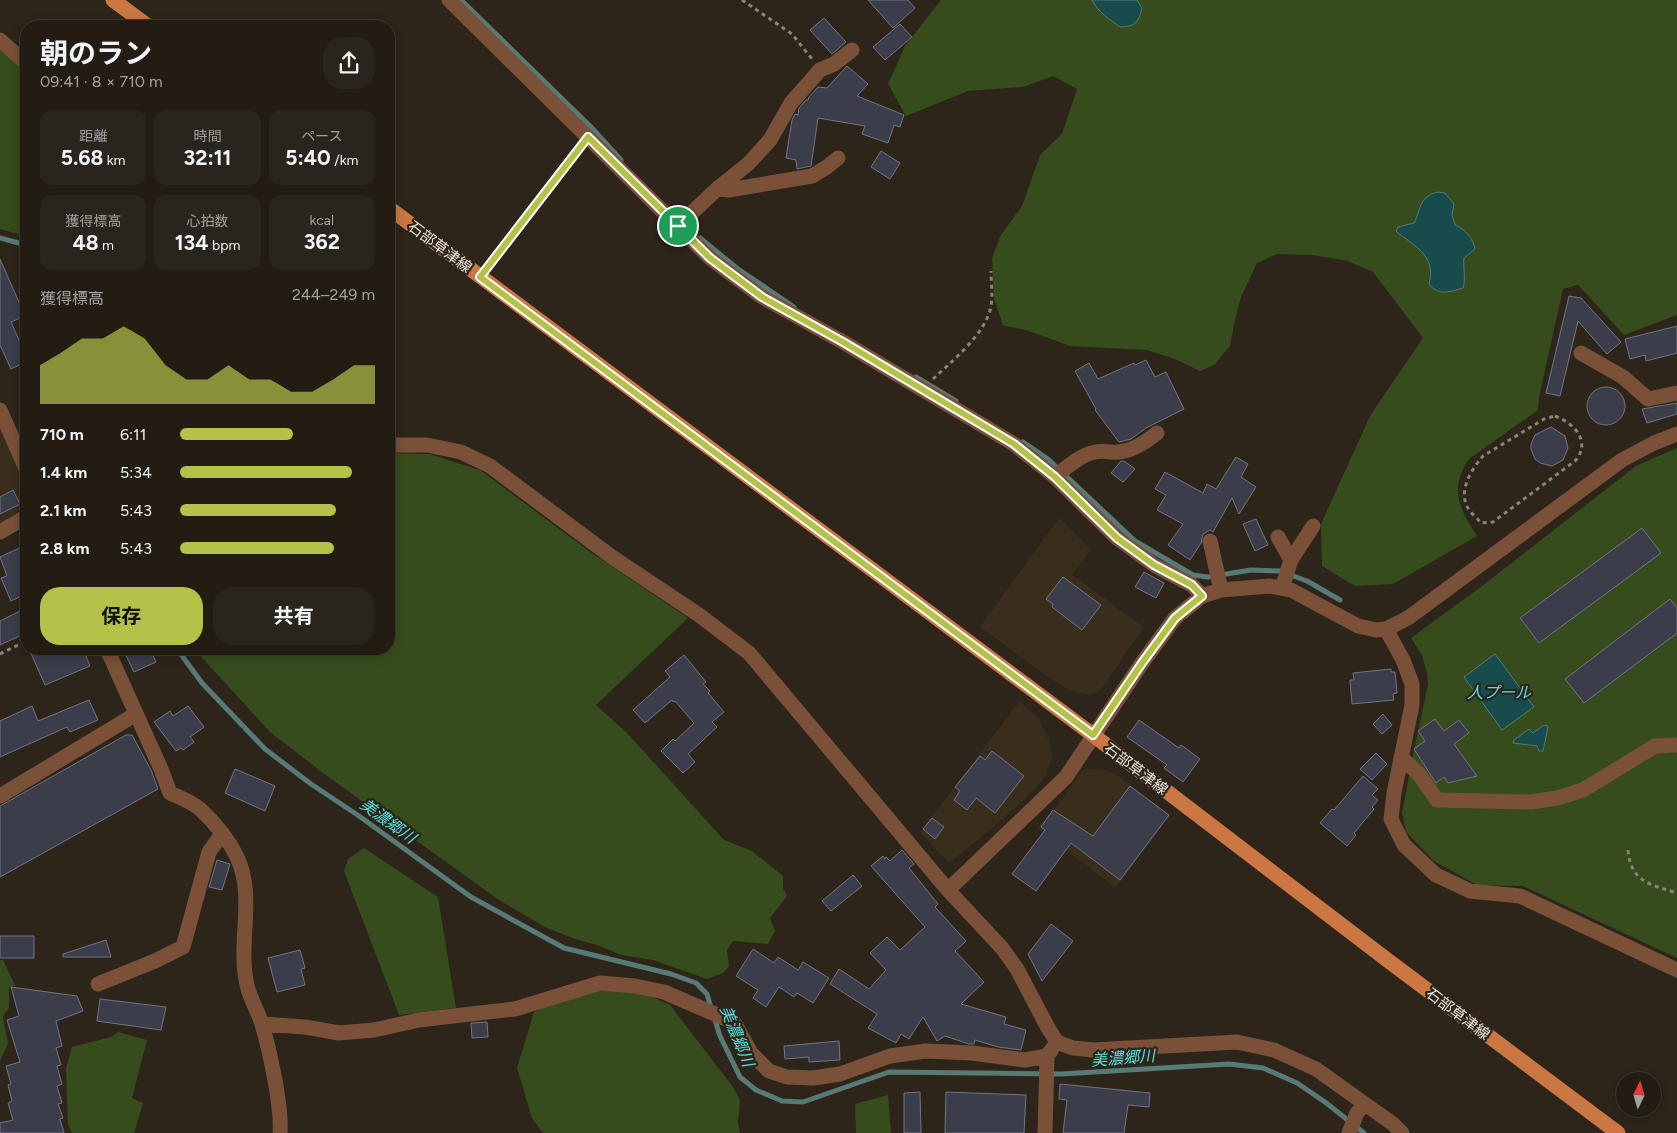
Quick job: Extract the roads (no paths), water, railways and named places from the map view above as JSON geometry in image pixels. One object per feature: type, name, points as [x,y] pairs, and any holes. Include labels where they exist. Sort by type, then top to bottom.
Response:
[{"type":"main road","points":[[113,0],[140,20]]},
{"type":"main road","name":"石部草津線","points":[[395,213],[1093,735],[1618,1133]]},
{"type":"street","points":[[448,0],[588,137],[681,223],[710,258],[762,297],[843,342],[1060,473],[1117,538],[1154,565],[1192,585],[1202,596]]},
{"type":"street","points":[[0,40],[20,58]]},
{"type":"street","points":[[681,223],[718,188],[748,164],[770,140],[791,103],[820,70],[834,64],[852,50]]},
{"type":"street","points":[[718,188],[729,190],[812,176],[838,158]]},
{"type":"street","points":[[1581,353],[1623,377],[1648,399],[1677,393]]},
{"type":"street","points":[[0,410],[20,455]]},
{"type":"street","points":[[1060,473],[1092,452],[1105,450],[1118,452],[1131,449],[1145,443],[1157,433]]},
{"type":"street","points":[[1278,537],[1291,590],[1358,626],[1376,630],[1386,629],[1408,618],[1622,460],[1654,443],[1677,434]]},
{"type":"street","points":[[395,446],[427,445],[461,452],[490,466],[612,557],[699,615],[749,653],[948,890],[1002,948],[1017,969],[1048,1028],[1058,1042],[1072,1048],[1093,1050],[1237,1042],[1274,1050],[1316,1069],[1361,1109],[1393,1124],[1402,1133]]},
{"type":"street","points":[[0,532],[20,520]]},
{"type":"street","points":[[948,890],[1066,777],[1142,663],[1175,618],[1219,581],[1270,586],[1286,573],[1313,526]]},
{"type":"street","points":[[1210,541],[1219,581]]},
{"type":"street","points":[[1386,629],[1403,660],[1412,684],[1412,705],[1391,819],[1404,845],[1436,875],[1470,891],[1520,896],[1677,970]]},
{"type":"street","points":[[111,655],[170,792],[199,808],[228,841],[238,858],[245,883],[244,949],[247,985],[262,1024],[281,1122],[280,1133]]},
{"type":"street","points":[[0,796],[136,714]]},
{"type":"street","points":[[1401,757],[1419,774],[1437,800],[1531,802],[1557,798],[1583,790],[1655,746],[1677,745]]},
{"type":"street","points":[[98,984],[155,961],[183,947],[209,852],[222,834]]},
{"type":"street","points":[[262,1024],[305,1027],[339,1033],[374,1030],[420,1020],[516,1009],[600,983],[635,986],[664,992],[698,1005],[735,1024],[751,1053],[769,1071],[787,1076],[813,1078],[840,1074],[890,1056],[926,1051],[972,1053],[1024,1060],[1047,1059]]},
{"type":"street","points":[[1045,1133],[1047,1059],[1058,1042]]},
{"type":"street","points":[[1349,1133],[1361,1109]]},
{"type":"water","points":[[1092,0],[1137,0],[1142,8],[1136,23],[1120,27],[1108,19]]},
{"type":"water","points":[[1438,192],[1445,193],[1454,204],[1452,215],[1455,225],[1468,234],[1475,249],[1464,258],[1463,288],[1449,292],[1440,292],[1429,284],[1431,274],[1427,258],[1416,246],[1396,231],[1398,227],[1414,223],[1424,200]]},
{"type":"water","name":"人プール","points":[[1495,654],[1534,707],[1502,730],[1464,677]]},
{"type":"water","points":[[1544,725],[1548,727],[1543,751],[1539,751],[1537,746],[1513,743],[1514,740],[1529,729],[1533,733]]},
{"type":"waterway","points":[[461,0],[591,127],[621,160]]},
{"type":"waterway","name":"美濃郷川","points":[[0,238],[20,243]]},
{"type":"waterway","points":[[700,238],[738,269],[794,307]]},
{"type":"waterway","points":[[916,377],[956,401]]},
{"type":"waterway","points":[[1023,442],[1048,459],[1135,541],[1193,575],[1208,577],[1251,570],[1280,571],[1307,581],[1340,600]]},
{"type":"waterway","name":"美濃郷川","points":[[181,655],[202,683],[265,749],[311,784],[359,816],[471,897],[564,948],[671,974],[696,983],[707,994],[711,1008]]},
{"type":"waterway","name":"美濃郷川","points":[[714,1017],[720,1036],[740,1077],[756,1090],[782,1101],[803,1102],[889,1072],[1061,1074],[1229,1064],[1263,1068],[1297,1083],[1325,1102],[1364,1133]]}]
